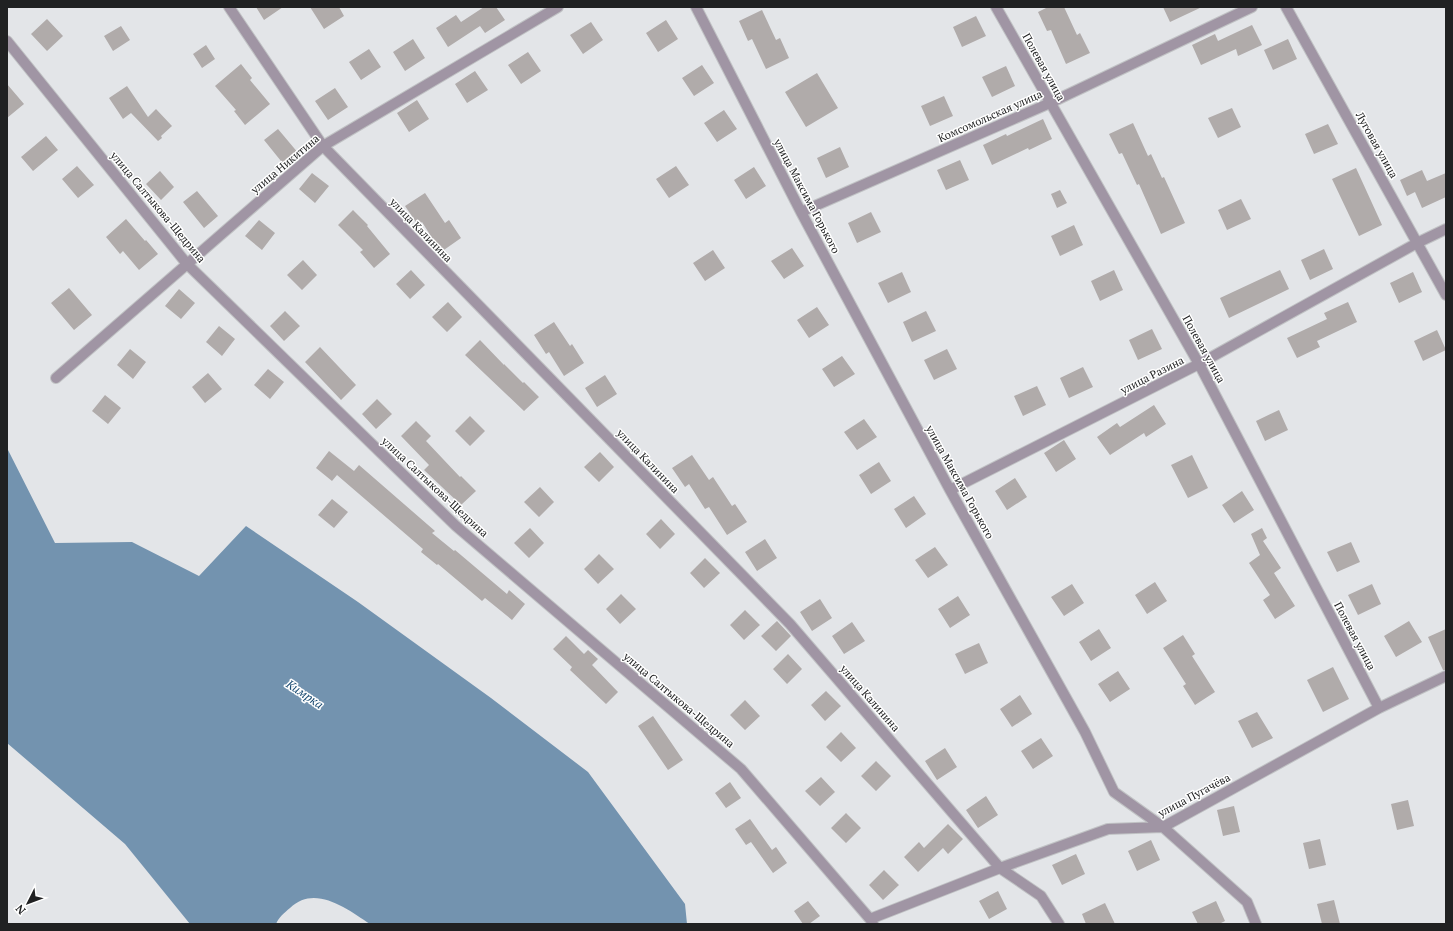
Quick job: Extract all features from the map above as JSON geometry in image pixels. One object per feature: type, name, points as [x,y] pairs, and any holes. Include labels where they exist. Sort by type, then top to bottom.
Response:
[{"type":"street","name":"улица Калинина","points":[[229,7],[322,146],[790,624],[1000,868],[1041,896],[1059,924]]},
{"type":"street","name":"улица Никитина","points":[[56,378],[322,146],[558,7]]},
{"type":"street","name":"улица Максима Горького","points":[[696,7],[801,212],[950,490],[1085,732],[1114,792],[1163,827],[1247,902],[1256,924]]},
{"type":"street","name":"Полевая улица","points":[[996,7],[1199,364],[1379,708]]},
{"type":"street","name":"Комсомольская улица","points":[[801,212],[1050,103],[1252,7]]},
{"type":"street","name":"Луговая улица","points":[[1286,7],[1446,295]]},
{"type":"street","name":"улица Салтыкова-Щедрина","points":[[7,42],[187,264],[456,526],[741,769],[872,922]]},
{"type":"street","name":"улица Разина","points":[[950,490],[1199,364],[1417,243],[1446,229]]},
{"type":"street","name":"улица Пугачёва","points":[[872,922],[1000,868],[1108,829],[1163,827],[1379,708],[1446,676]]},
{"type":"water","name":"Кимрка","points":[[7,448],[55,543],[132,542],[199,576],[246,526],[358,602],[491,698],[588,772],[685,904],[687,924],[370,924],[331,901],[310,898],[300,901],[290,908],[280,917],[276,924],[190,924],[125,844],[7,743]]},
{"type":"building","points":[[256,7],[283,7],[264,20]]},
{"type":"building","points":[[310,7],[339,7],[344,16],[324,29]]},
{"type":"building","points":[[484,7],[496,7],[505,20],[485,33],[480,26],[448,47],[436,28],[456,15],[461,22]]},
{"type":"building","points":[[1048,7],[1064,7],[1077,35],[1080,33],[1090,53],[1066,64],[1051,30],[1047,31],[1038,12]]},
{"type":"building","points":[[1163,7],[1202,7],[1170,22]]},
{"type":"building","points":[[762,10],[776,40],[780,38],[789,58],[766,69],[752,39],[748,41],[739,21]]},
{"type":"building","points":[[976,16],[986,36],[962,47],[953,27]]},
{"type":"building","points":[[47,19],[63,36],[47,51],[31,34]]},
{"type":"building","points":[[666,20],[678,39],[658,52],[646,33]]},
{"type":"building","points":[[591,22],[603,40],[583,54],[570,35]]},
{"type":"building","points":[[1252,25],[1262,45],[1238,56],[1236,49],[1201,65],[1192,45],[1215,34],[1218,41]]},
{"type":"building","points":[[121,26],[130,40],[113,51],[104,36]]},
{"type":"building","points":[[413,39],[425,58],[405,71],[393,52]]},
{"type":"building","points":[[1288,39],[1297,59],[1273,70],[1264,50]]},
{"type":"building","points":[[206,45],[215,59],[202,68],[193,54]]},
{"type":"building","points":[[369,49],[381,67],[361,80],[349,62]]},
{"type":"building","points":[[528,52],[541,71],[521,84],[508,65]]},
{"type":"building","points":[[241,64],[252,78],[250,80],[270,104],[245,125],[234,111],[236,110],[215,86]]},
{"type":"building","points":[[702,65],[714,83],[694,96],[682,78]]},
{"type":"building","points":[[1006,66],[1015,86],[992,97],[982,77]]},
{"type":"building","points":[[475,71],[488,90],[467,103],[455,84]]},
{"type":"building","points":[[817,73],[838,108],[806,127],[785,92]]},
{"type":"building","points":[[7,84],[24,104],[7,118]]},
{"type":"building","points":[[127,86],[148,117],[156,109],[172,126],[161,136],[162,138],[158,141],[131,113],[123,119],[109,98]]},
{"type":"building","points":[[335,88],[348,107],[328,120],[315,101]]},
{"type":"building","points":[[944,96],[953,116],[930,126],[921,106]]},
{"type":"building","points":[[417,100],[429,119],[409,132],[397,113]]},
{"type":"building","points":[[1232,108],[1241,127],[1218,138],[1208,118]]},
{"type":"building","points":[[724,110],[737,129],[717,142],[704,123]]},
{"type":"building","points":[[1043,119],[1052,139],[1029,150],[1028,148],[992,165],[983,145],[1006,134],[1007,136]]},
{"type":"building","points":[[1133,123],[1148,156],[1151,154],[1162,178],[1164,177],[1185,223],[1161,234],[1139,184],[1137,185],[1122,153],[1119,154],[1109,134]]},
{"type":"building","points":[[1328,124],[1338,144],[1314,154],[1305,134]]},
{"type":"building","points":[[278,129],[299,154],[285,166],[264,140]]},
{"type":"building","points":[[46,136],[58,150],[33,171],[21,157]]},
{"type":"building","points":[[840,147],[849,167],[826,178],[817,158]]},
{"type":"building","points":[[960,160],[969,180],[946,190],[937,170]]},
{"type":"building","points":[[77,166],[94,185],[78,198],[62,179]]},
{"type":"building","points":[[676,166],[689,185],[669,198],[656,179]]},
{"type":"building","points":[[754,167],[766,186],[746,199],[734,180]]},
{"type":"building","points":[[1356,168],[1382,225],[1359,236],[1332,179]]},
{"type":"building","points":[[1422,170],[1427,181],[1446,173],[1446,197],[1422,208],[1415,192],[1407,196],[1400,180]]},
{"type":"building","points":[[160,171],[174,187],[161,200],[146,184]]},
{"type":"building","points":[[312,173],[329,186],[315,203],[299,189]]},
{"type":"building","points":[[1060,190],[1067,203],[1057,208],[1051,194]]},
{"type":"building","points":[[197,191],[218,216],[204,228],[183,202]]},
{"type":"building","points":[[425,193],[445,223],[449,220],[461,238],[441,252],[422,222],[418,225],[405,206]]},
{"type":"building","points":[[1241,199],[1251,219],[1227,230],[1218,210]]},
{"type":"building","points":[[353,210],[368,225],[367,226],[390,254],[374,268],[360,252],[363,250],[338,225]]},
{"type":"building","points":[[871,212],[881,232],[857,243],[848,223]]},
{"type":"building","points":[[126,219],[158,254],[139,270],[123,251],[120,254],[106,237]]},
{"type":"building","points":[[259,220],[275,233],[262,250],[245,236]]},
{"type":"building","points":[[1074,225],[1083,245],[1060,256],[1051,236]]},
{"type":"building","points":[[792,248],[804,266],[784,279],[771,261]]},
{"type":"building","points":[[1324,249],[1333,269],[1310,280],[1301,260]]},
{"type":"building","points":[[713,250],[725,268],[705,281],[693,263]]},
{"type":"building","points":[[303,260],[317,275],[302,290],[287,275]]},
{"type":"building","points":[[411,270],[425,285],[410,299],[396,284]]},
{"type":"building","points":[[1114,270],[1123,290],[1100,301],[1091,281]]},
{"type":"building","points":[[1280,270],[1289,289],[1229,318],[1220,298]]},
{"type":"building","points":[[902,272],[911,292],[888,303],[878,283]]},
{"type":"building","points":[[1413,272],[1422,292],[1399,303],[1390,283]]},
{"type":"building","points":[[69,288],[92,315],[74,330],[51,303]]},
{"type":"building","points":[[179,289],[195,303],[181,319],[165,306]]},
{"type":"building","points":[[448,302],[462,317],[447,332],[432,317]]},
{"type":"building","points":[[1348,302],[1357,322],[1317,341],[1320,347],[1297,358],[1287,338],[1327,319],[1324,313]]},
{"type":"building","points":[[817,307],[829,325],[809,338],[797,320]]},
{"type":"building","points":[[285,311],[300,326],[284,341],[270,326]]},
{"type":"building","points":[[926,311],[936,331],[912,342],[903,322]]},
{"type":"building","points":[[554,322],[570,346],[572,344],[584,363],[564,376],[549,352],[546,354],[534,335]]},
{"type":"building","points":[[219,326],[235,339],[222,356],[206,342]]},
{"type":"building","points":[[1152,329],[1162,349],[1138,360],[1129,340]]},
{"type":"building","points":[[1437,330],[1446,350],[1423,361],[1414,341]]},
{"type":"building","points":[[480,340],[504,365],[539,397],[524,411],[465,355]]},
{"type":"building","points":[[320,347],[356,385],[341,400],[305,362]]},
{"type":"building","points":[[130,349],[146,362],[133,379],[117,365]]},
{"type":"building","points":[[947,349],[957,369],[934,380],[924,360]]},
{"type":"building","points":[[842,356],[855,374],[834,387],[822,369]]},
{"type":"building","points":[[1083,367],[1093,387],[1069,398],[1060,378]]},
{"type":"building","points":[[268,369],[284,382],[270,399],[254,385]]},
{"type":"building","points":[[208,373],[222,389],[205,403],[192,387]]},
{"type":"building","points":[[605,375],[617,394],[597,407],[585,388]]},
{"type":"building","points":[[1037,386],[1046,405],[1023,416],[1014,396]]},
{"type":"building","points":[[105,395],[121,408],[108,424],[92,411]]},
{"type":"building","points":[[377,399],[392,414],[376,429],[362,414]]},
{"type":"building","points":[[1154,405],[1166,424],[1146,437],[1144,433],[1110,455],[1097,437],[1117,423],[1120,427]]},
{"type":"building","points":[[1279,410],[1288,430],[1265,441],[1256,421]]},
{"type":"building","points":[[470,416],[485,431],[470,446],[455,431]]},
{"type":"building","points":[[864,419],[877,437],[857,450],[844,432]]},
{"type":"building","points":[[416,421],[431,436],[426,441],[460,477],[461,476],[476,491],[461,505],[424,470],[429,465],[401,436]]},
{"type":"building","points":[[1064,440],[1076,459],[1056,472],[1044,453]]},
{"type":"building","points":[[329,451],[354,471],[359,465],[435,531],[432,533],[454,551],[455,550],[507,594],[509,590],[525,604],[512,620],[485,598],[482,601],[438,564],[437,565],[421,552],[423,549],[337,475],[332,481],[316,468]]},
{"type":"building","points":[[600,452],[614,467],[599,482],[584,467]]},
{"type":"building","points":[[692,455],[709,480],[713,477],[732,506],[735,504],[747,522],[727,535],[709,507],[705,509],[689,484],[685,487],[672,468]]},
{"type":"building","points":[[1192,455],[1208,488],[1188,498],[1171,465]]},
{"type":"building","points":[[879,462],[891,481],[871,494],[859,475]]},
{"type":"building","points":[[1015,478],[1027,497],[1007,510],[995,491]]},
{"type":"building","points":[[540,487],[554,502],[539,517],[524,502]]},
{"type":"building","points":[[1242,491],[1254,510],[1234,523],[1222,505]]},
{"type":"building","points":[[914,496],[926,514],[906,528],[894,509]]},
{"type":"building","points":[[332,499],[348,512],[334,528],[318,515]]},
{"type":"building","points":[[661,519],[675,534],[660,549],[646,534]]},
{"type":"building","points":[[530,528],[544,543],[529,558],[514,543]]},
{"type":"building","points":[[1262,528],[1267,538],[1263,541],[1281,568],[1274,573],[1295,606],[1275,619],[1263,600],[1270,595],[1249,563],[1260,555],[1251,534]]},
{"type":"building","points":[[765,539],[777,558],[757,571],[745,552]]},
{"type":"building","points":[[1351,542],[1360,562],[1337,572],[1327,552]]},
{"type":"building","points":[[935,547],[948,565],[928,578],[915,560]]},
{"type":"building","points":[[599,554],[614,569],[598,584],[584,569]]},
{"type":"building","points":[[705,558],[720,573],[704,588],[690,573]]},
{"type":"building","points":[[1155,582],[1167,601],[1147,614],[1135,595]]},
{"type":"building","points":[[1072,584],[1084,603],[1064,616],[1051,597]]},
{"type":"building","points":[[1372,584],[1381,604],[1358,615],[1348,595]]},
{"type":"building","points":[[621,594],[636,609],[620,624],[606,609]]},
{"type":"building","points":[[958,596],[970,615],[950,628],[938,609]]},
{"type":"building","points":[[820,599],[832,618],[812,631],[800,612]]},
{"type":"building","points":[[745,610],[760,625],[744,640],[730,625]]},
{"type":"building","points":[[777,621],[791,636],[776,651],[761,636]]},
{"type":"building","points":[[1409,621],[1422,642],[1396,657],[1384,636]]},
{"type":"building","points":[[852,622],[865,641],[844,654],[832,636]]},
{"type":"building","points":[[1099,629],[1111,648],[1091,661],[1079,642]]},
{"type":"building","points":[[1446,629],[1446,670],[1443,670],[1428,637]]},
{"type":"building","points":[[1183,635],[1195,654],[1192,656],[1215,692],[1195,705],[1183,686],[1186,684],[1163,648]]},
{"type":"building","points":[[566,636],[584,654],[588,650],[598,659],[592,665],[618,692],[606,704],[570,670],[572,667],[553,649]]},
{"type":"building","points":[[979,643],[988,663],[965,674],[955,654]]},
{"type":"building","points":[[788,654],[802,669],[787,684],[773,669]]},
{"type":"building","points":[[1333,667],[1349,699],[1323,712],[1307,680]]},
{"type":"building","points":[[1118,671],[1130,689],[1110,702],[1098,684]]},
{"type":"building","points":[[826,691],[841,706],[825,721],[811,705]]},
{"type":"building","points":[[1020,695],[1032,714],[1012,727],[1000,709]]},
{"type":"building","points":[[745,700],[760,716],[745,730],[730,715]]},
{"type":"building","points":[[1257,712],[1273,738],[1252,748],[1238,721]]},
{"type":"building","points":[[653,716],[683,760],[668,770],[638,726]]},
{"type":"building","points":[[841,732],[856,748],[841,762],[826,747]]},
{"type":"building","points":[[1041,738],[1053,756],[1033,769],[1021,751]]},
{"type":"building","points":[[945,748],[957,767],[937,780],[925,761]]},
{"type":"building","points":[[876,761],[891,776],[876,791],[861,776]]},
{"type":"building","points":[[821,777],[835,792],[820,806],[805,791]]},
{"type":"building","points":[[730,782],[741,798],[726,808],[715,793]]},
{"type":"building","points":[[986,796],[998,815],[978,828],[966,810]]},
{"type":"building","points":[[1408,800],[1414,826],[1397,830],[1391,804]]},
{"type":"building","points":[[1234,806],[1240,832],[1223,836],[1217,810]]},
{"type":"building","points":[[846,813],[861,828],[846,843],[831,828]]},
{"type":"building","points":[[750,819],[772,850],[776,847],[787,863],[773,873],[751,842],[746,845],[735,829]]},
{"type":"building","points":[[948,824],[963,839],[948,854],[943,848],[918,872],[904,857],[919,842],[924,848]]},
{"type":"building","points":[[1320,839],[1326,865],[1309,869],[1303,843]]},
{"type":"building","points":[[1151,840],[1160,860],[1137,871],[1128,851]]},
{"type":"building","points":[[1076,854],[1085,874],[1062,885],[1052,865]]},
{"type":"building","points":[[884,870],[899,885],[883,900],[869,885]]},
{"type":"building","points":[[998,891],[1007,909],[989,919],[979,901]]},
{"type":"building","points":[[1334,900],[1340,924],[1322,924],[1317,904]]},
{"type":"building","points":[[808,901],[820,916],[809,924],[803,924],[794,911]]},
{"type":"building","points":[[1216,901],[1225,921],[1219,924],[1198,924],[1192,912]]},
{"type":"building","points":[[1105,903],[1115,924],[1086,924],[1082,914]]}]
